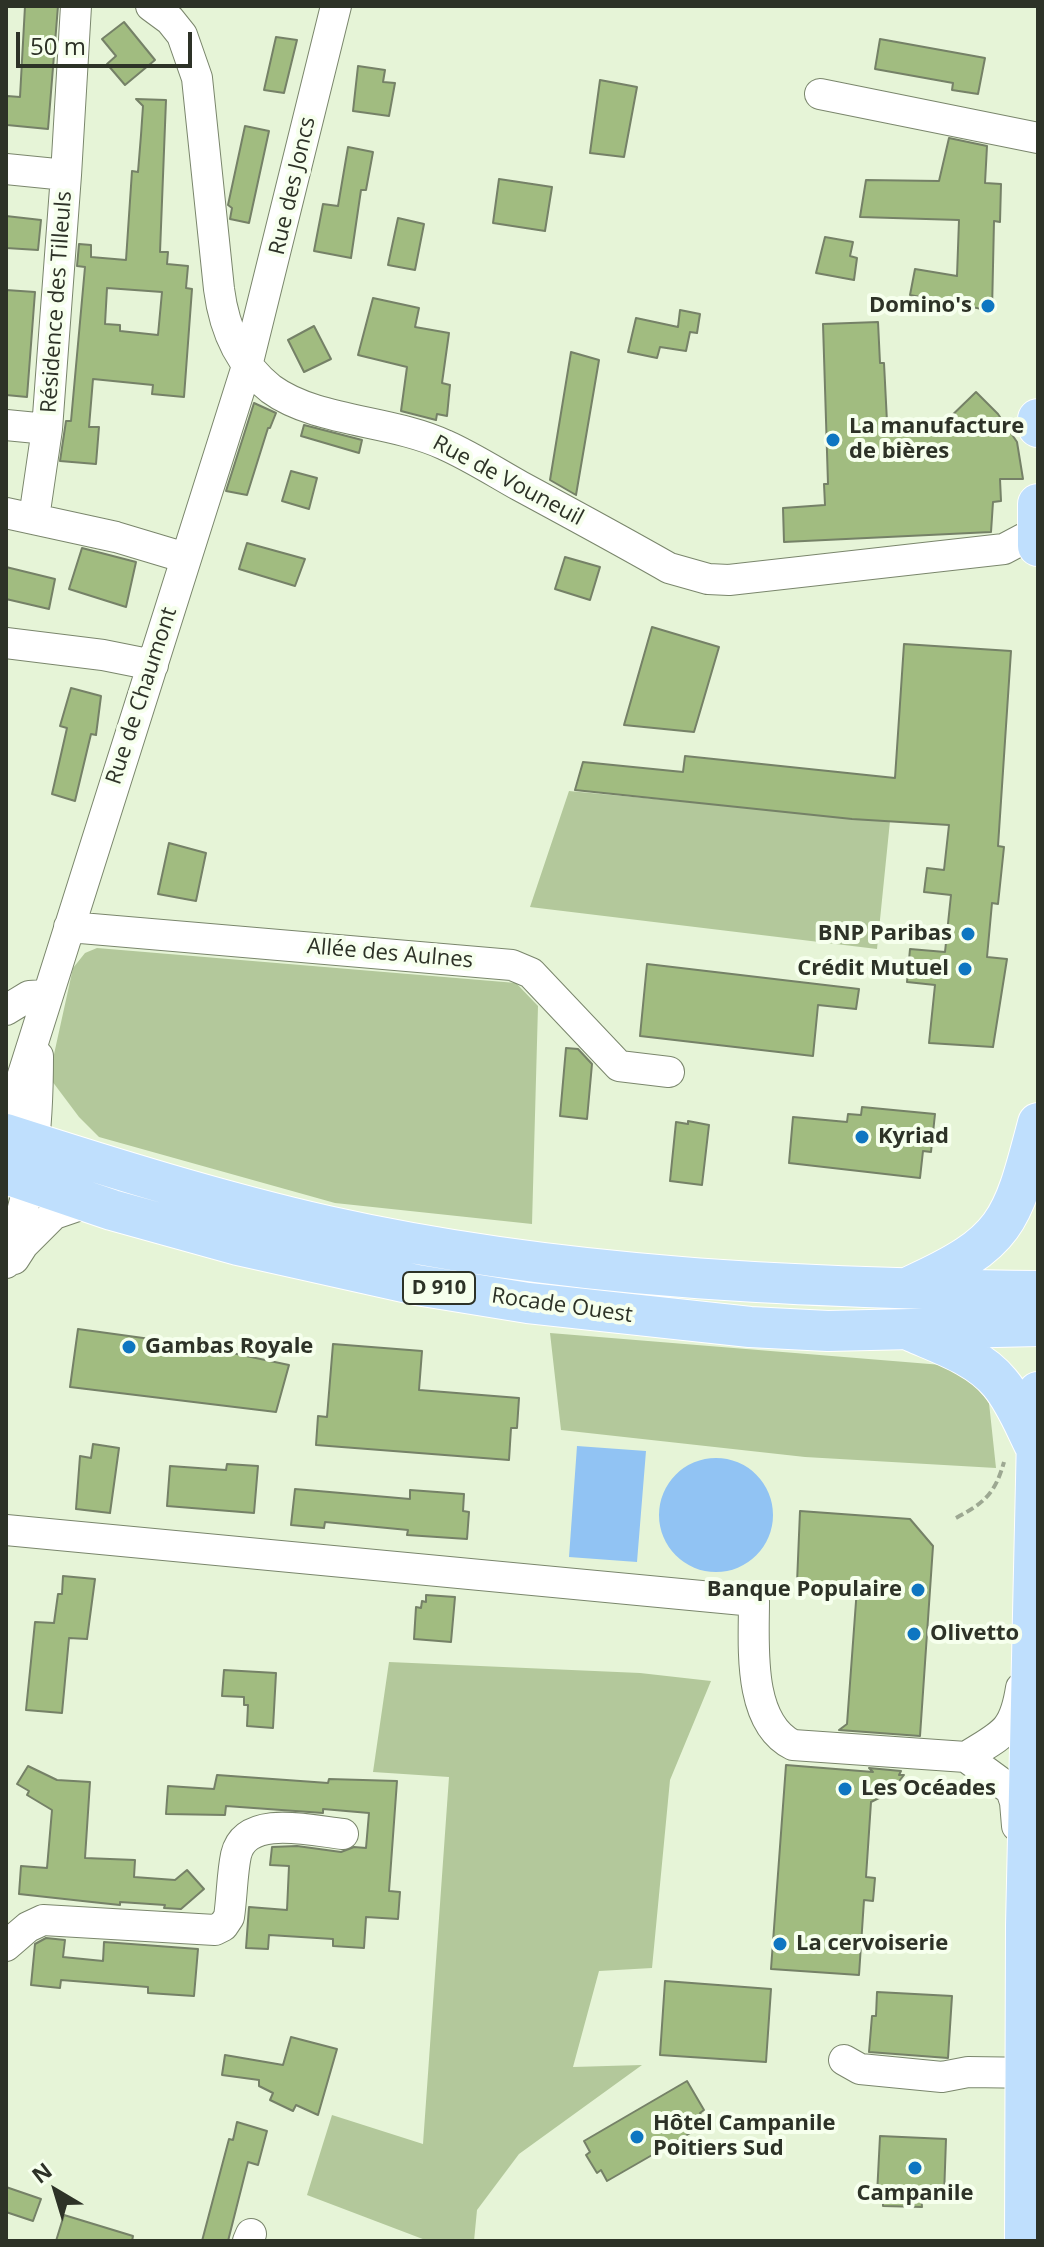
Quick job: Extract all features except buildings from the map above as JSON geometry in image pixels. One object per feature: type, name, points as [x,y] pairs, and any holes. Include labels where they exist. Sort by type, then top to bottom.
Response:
[{"type":"main road","points":[[1038,419],[1038,427]]},
{"type":"main road","points":[[1029,539],[1038,504]]},
{"type":"main road","points":[[903,1308],[986,1244],[1001,1228],[1019,1194],[1038,1123]]},
{"type":"main road","name":"Rocade Ouest","points":[[15,1135],[224,1200],[327,1226],[528,1261],[1038,1326]]},
{"type":"main road","name":"Rocade Ouest","points":[[17,1178],[216,1239],[320,1265],[528,1303],[750,1327],[828,1331],[903,1308],[1038,1291]]},
{"type":"main road","name":"D 910","points":[[903,1308],[954,1350],[986,1369],[1009,1397],[1020,1450],[1034,1603],[1026,1926],[1032,2073],[1025,2241]]},
{"type":"main road","name":"D 910","points":[[1020,1450],[1038,1392]]},
{"type":"street","name":"Résidence des Tilleuls","points":[[76,6],[47,429],[20,516],[116,537],[186,558]]},
{"type":"street","name":"Rue des Joncs","points":[[247,366],[336,6]]},
{"type":"street","name":"Rue de Vouneuil","points":[[156,7],[182,35],[197,78],[221,309],[229,336],[247,366],[269,387],[298,404],[401,430],[445,445],[669,568],[698,577],[729,580],[1029,539]]},
{"type":"street","points":[[820,94],[1038,138]]},
{"type":"street","name":"Résidence des Tilleuls","points":[[6,169],[66,175]]},
{"type":"street","name":"Rue de Chaumont","points":[[6,1263],[14,1243],[15,1135],[37,1128],[38,1026],[46,995],[247,366]]},
{"type":"street","name":"Résidence des Tilleuls","points":[[6,425],[47,429]]},
{"type":"street","points":[[1029,539],[1038,567]]},
{"type":"street","points":[[6,643],[103,655],[153,665]]},
{"type":"street","name":"Allée des Aulnes","points":[[69,927],[512,965],[531,973],[619,1066],[669,1072]]},
{"type":"street","points":[[6,1010],[29,996],[46,995]]},
{"type":"street","points":[[6,1271],[23,1245],[54,1214],[89,1202]]},
{"type":"street","points":[[6,1530],[754,1601],[757,1688],[765,1712],[782,1740],[793,1745],[966,1757],[1011,1790],[1015,1802],[1026,1926]]},
{"type":"street","points":[[966,1757],[1011,1725],[1017,1712],[1034,1603]]},
{"type":"street","points":[[6,1946],[28,1927],[43,1920],[215,1930],[223,1926],[229,1917],[236,1855],[240,1844],[250,1835],[270,1827],[343,1834]]},
{"type":"street","points":[[844,2060],[860,2069],[942,2077],[968,2072],[1032,2073]]},
{"type":"path","points":[[956,1518],[980,1505],[995,1487],[1004,1461],[1020,1450]]},
{"type":"green space","points":[[569,791],[890,821],[877,949],[530,907]]},
{"type":"green space","points":[[97,948],[516,983],[538,1006],[532,1224],[335,1203],[99,1137],[79,1117],[49,1077],[73,968],[85,953]]},
{"type":"green space","points":[[550,1333],[942,1365],[972,1379],[989,1403],[996,1468],[805,1457],[561,1430]]},
{"type":"green space","points":[[389,1662],[640,1673],[711,1681],[670,1780],[652,1968],[599,1971],[573,2067],[642,2065],[519,2154],[477,2210],[474,2241],[428,2241],[307,2195],[332,2115],[423,2144],[449,1777],[373,1772]]},
{"type":"water","points":[[577,1446],[646,1451],[637,1562],[569,1557]]},
{"type":"water","points":[[716,1458],[738,1462],[757,1474],[769,1493],[773,1515],[769,1537],[757,1556],[738,1568],[716,1572],[694,1568],[675,1556],[663,1537],[659,1515],[663,1493],[675,1474],[694,1462]]},
{"type":"place","name":"Domino's","points":[[988,306]]},
{"type":"place","name":"La manufacture de bières","points":[[833,440]]},
{"type":"place","name":"BNP Paribas","points":[[968,934]]},
{"type":"place","name":"Crédit Mutuel","points":[[965,969]]},
{"type":"place","name":"Kyriad","points":[[862,1137]]},
{"type":"place","name":"Gambas Royale","points":[[129,1347]]},
{"type":"place","name":"Banque Populaire","points":[[918,1590]]},
{"type":"place","name":"Olivetto","points":[[914,1634]]},
{"type":"place","name":"Les Océades","points":[[845,1789]]},
{"type":"place","name":"La cervoiserie","points":[[780,1944]]},
{"type":"place","name":"Hôtel Campanile Poitiers Sud","points":[[637,2137]]},
{"type":"place","name":"Campanile","points":[[915,2168]]}]
